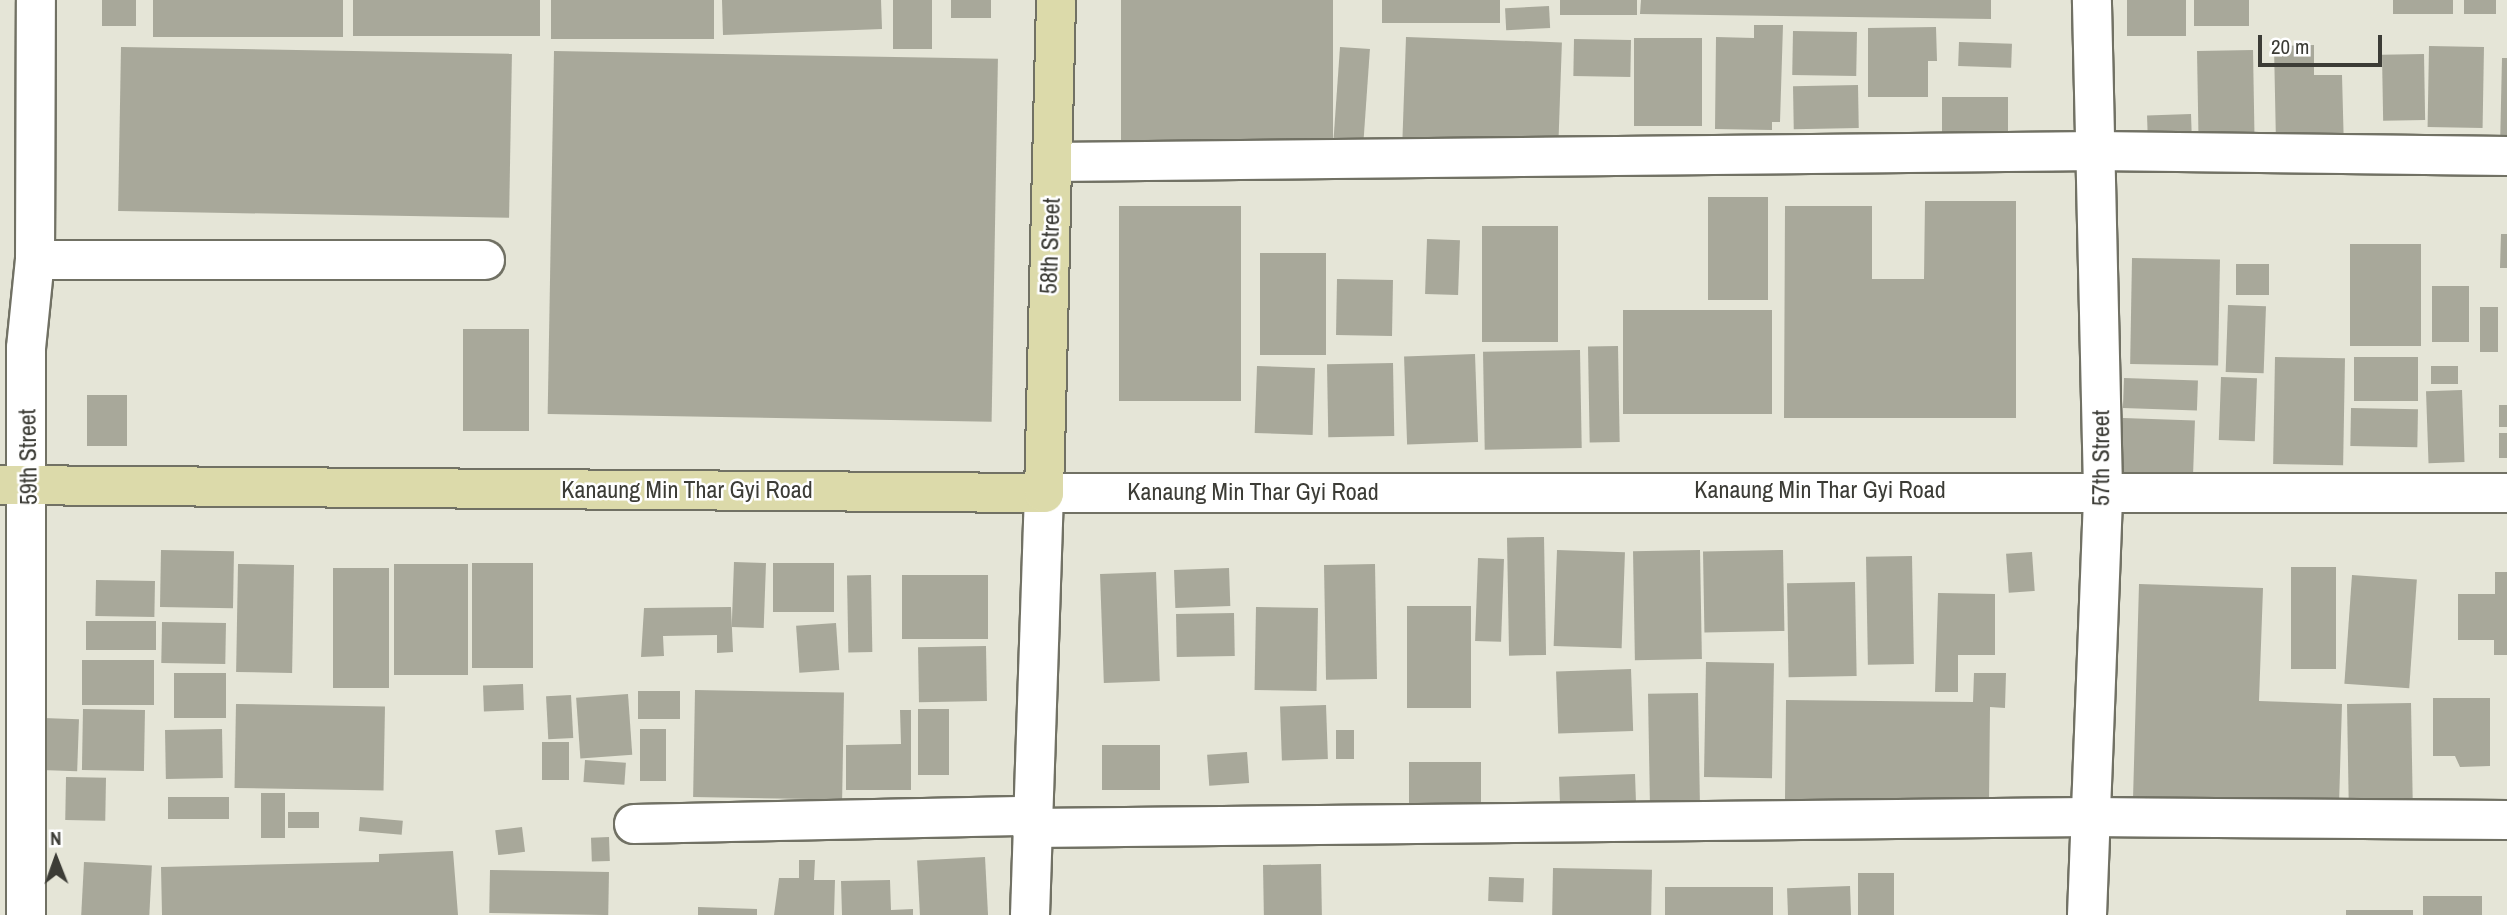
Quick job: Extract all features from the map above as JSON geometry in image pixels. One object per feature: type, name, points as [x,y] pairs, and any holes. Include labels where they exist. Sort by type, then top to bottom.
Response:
[{"type":"main road","name":"58th Street","points":[[1044,493],[1056,0]]},
{"type":"main road","name":"Kanaung Min Thar Gyi Road","points":[[15,485],[1044,493]]},
{"type":"street","name":"59th Street","points":[[26,915],[11,810],[15,485],[13,347],[35,261],[36,0]]},
{"type":"street","name":"57th Street","points":[[2087,915],[2088,817],[2103,489],[2092,0]]},
{"type":"street","points":[[1053,162],[2095,150],[2507,156]]},
{"type":"street","points":[[35,261],[485,260]]},
{"type":"street","name":"Kanaung Min Thar Gyi Road","points":[[1044,493],[2103,489],[2507,493]]},
{"type":"street","points":[[1030,915],[1044,493]]},
{"type":"street","points":[[634,824],[2088,817],[2507,820]]},
{"type":"building","points":[[102,0],[136,0],[136,26],[102,26]]},
{"type":"building","points":[[153,0],[343,0],[343,37],[153,37]]},
{"type":"building","points":[[353,0],[540,0],[540,36],[353,36]]},
{"type":"building","points":[[551,0],[714,0],[714,39],[551,39]]},
{"type":"building","points":[[722,0],[881,0],[882,29],[723,35]]},
{"type":"building","points":[[893,0],[932,0],[932,49],[893,49]]},
{"type":"building","points":[[951,0],[991,0],[991,18],[951,18]]},
{"type":"building","points":[[1121,0],[1333,0],[1333,147],[1121,147]]},
{"type":"building","points":[[1382,0],[1500,0],[1500,23],[1382,23]]},
{"type":"building","points":[[1560,0],[1637,0],[1637,15],[1560,15]]},
{"type":"building","points":[[1641,0],[1991,0],[1991,19],[1640,14]]},
{"type":"building","points":[[2127,0],[2186,0],[2186,36],[2127,36]]},
{"type":"building","points":[[2194,0],[2249,0],[2249,26],[2194,26]]},
{"type":"building","points":[[2393,0],[2453,0],[2453,14],[2393,14]]},
{"type":"building","points":[[2464,0],[2496,0],[2496,14],[2464,14]]},
{"type":"building","points":[[1549,6],[1550,28],[1506,30],[1505,8]]},
{"type":"building","points":[[1754,25],[1783,25],[1780,122],[1772,122],[1772,130],[1715,129],[1716,37],[1754,38]]},
{"type":"building","points":[[1936,27],[1937,61],[1928,61],[1928,97],[1868,97],[1868,28]]},
{"type":"building","points":[[1793,31],[1857,32],[1856,76],[1792,75]]},
{"type":"building","points":[[1406,37],[1562,42],[1558,154],[1402,149]]},
{"type":"building","points":[[1634,38],[1702,38],[1702,126],[1634,126]]},
{"type":"building","points":[[1574,39],[1631,40],[1630,77],[1573,76]]},
{"type":"building","points":[[1959,42],[2012,44],[2011,68],[1958,66]]},
{"type":"building","points":[[2314,45],[2314,75],[2342,75],[2344,150],[2276,144],[2274,46]]},
{"type":"building","points":[[2429,46],[2484,47],[2483,128],[2428,127]]},
{"type":"building","points":[[121,47],[512,54],[509,218],[118,211]]},
{"type":"building","points":[[1340,47],[1370,49],[1363,143],[1333,141]]},
{"type":"building","points":[[2253,50],[2255,143],[2199,144],[2197,51]]},
{"type":"building","points":[[554,51],[998,59],[992,422],[548,414]]},
{"type":"building","points":[[2424,54],[2425,120],[2383,121],[2382,55]]},
{"type":"building","points":[[2502,58],[2507,58],[2507,148],[2500,148]]},
{"type":"building","points":[[1858,85],[1859,128],[1794,129],[1793,86]]},
{"type":"building","points":[[1942,97],[2008,97],[2008,139],[1942,139]]},
{"type":"building","points":[[2191,114],[2192,148],[2148,150],[2147,116]]},
{"type":"building","points":[[1708,197],[1768,197],[1768,300],[1708,300]]},
{"type":"building","points":[[1925,201],[2016,201],[2016,418],[1784,418],[1785,206],[1872,206],[1872,279],[1924,279]]},
{"type":"building","points":[[1119,206],[1241,206],[1241,401],[1119,401]]},
{"type":"building","points":[[1482,226],[1558,226],[1558,342],[1482,342]]},
{"type":"building","points":[[2501,234],[2507,234],[2507,268],[2500,268]]},
{"type":"building","points":[[1427,239],[1460,240],[1458,295],[1425,294]]},
{"type":"building","points":[[2350,244],[2421,244],[2421,346],[2350,346]]},
{"type":"building","points":[[1260,253],[1326,253],[1326,355],[1260,355]]},
{"type":"building","points":[[2132,258],[2220,260],[2218,366],[2130,364]]},
{"type":"building","points":[[2236,264],[2269,264],[2269,295],[2236,295]]},
{"type":"building","points":[[1337,279],[1393,280],[1392,336],[1336,335]]},
{"type":"building","points":[[2432,286],[2469,286],[2469,342],[2432,342]]},
{"type":"building","points":[[2228,305],[2266,306],[2264,373],[2226,372]]},
{"type":"building","points":[[2480,307],[2498,307],[2498,352],[2480,352]]},
{"type":"building","points":[[1623,310],[1772,310],[1772,414],[1623,414]]},
{"type":"building","points":[[463,329],[529,329],[529,431],[463,431]]},
{"type":"building","points":[[1618,346],[1620,442],[1590,443],[1588,347]]},
{"type":"building","points":[[1580,350],[1582,448],[1485,450],[1483,352]]},
{"type":"building","points":[[1475,354],[1478,442],[1407,444],[1404,356]]},
{"type":"building","points":[[2275,357],[2345,358],[2343,465],[2273,464]]},
{"type":"building","points":[[2354,357],[2418,357],[2418,401],[2354,401]]},
{"type":"building","points":[[1393,363],[1394,436],[1328,437],[1327,364]]},
{"type":"building","points":[[1257,366],[1315,368],[1313,435],[1255,433]]},
{"type":"building","points":[[2431,366],[2458,366],[2458,384],[2431,384]]},
{"type":"building","points":[[2221,377],[2257,378],[2255,441],[2219,440]]},
{"type":"building","points":[[2124,378],[2198,381],[2197,411],[2123,408]]},
{"type":"building","points":[[2462,390],[2465,462],[2429,463],[2426,391]]},
{"type":"building","points":[[87,395],[127,395],[127,446],[87,446]]},
{"type":"building","points":[[2499,405],[2507,405],[2507,427],[2499,427]]},
{"type":"building","points":[[2351,408],[2418,409],[2417,447],[2350,446]]},
{"type":"building","points":[[2123,418],[2195,421],[2193,477],[2121,475]]},
{"type":"building","points":[[2499,433],[2507,433],[2507,458],[2499,458]]},
{"type":"building","points":[[1544,537],[1546,655],[1509,656],[1507,538]]},
{"type":"building","points":[[161,550],[234,551],[233,608],[160,607]]},
{"type":"building","points":[[1557,550],[1625,552],[1622,648],[1554,646]]},
{"type":"building","points":[[1700,550],[1702,659],[1635,660],[1633,551]]},
{"type":"building","points":[[1783,550],[1784,631],[1704,632],[1703,551]]},
{"type":"building","points":[[2032,552],[2035,591],[2009,593],[2006,554]]},
{"type":"building","points":[[1912,556],[1914,664],[1868,665],[1866,557]]},
{"type":"building","points":[[1478,558],[1504,559],[1501,642],[1475,641]]},
{"type":"building","points":[[734,562],[766,563],[764,628],[732,627]]},
{"type":"building","points":[[472,563],[533,563],[533,668],[472,668]]},
{"type":"building","points":[[773,563],[834,563],[834,612],[773,612]]},
{"type":"building","points":[[238,564],[294,565],[292,673],[236,672]]},
{"type":"building","points":[[394,564],[468,564],[468,675],[394,675]]},
{"type":"building","points":[[1375,564],[1377,679],[1326,680],[1324,565]]},
{"type":"building","points":[[2291,567],[2336,567],[2336,669],[2291,669]]},
{"type":"building","points":[[333,568],[389,568],[389,688],[333,688]]},
{"type":"building","points":[[1229,568],[1230,606],[1175,608],[1174,570]]},
{"type":"building","points":[[1156,572],[1160,681],[1104,683],[1100,574]]},
{"type":"building","points":[[2495,572],[2507,572],[2507,655],[2494,655],[2494,640],[2458,640],[2458,594],[2495,594]]},
{"type":"building","points":[[847,575],[871,575],[872,652],[848,652]]},
{"type":"building","points":[[902,575],[988,575],[988,639],[902,639]]},
{"type":"building","points":[[2352,575],[2417,580],[2409,688],[2344,684]]},
{"type":"building","points":[[96,580],[155,581],[154,617],[95,616]]},
{"type":"building","points":[[1855,582],[1857,676],[1789,677],[1787,583]]},
{"type":"building","points":[[2139,584],[2263,588],[2259,701],[2342,704],[2339,805],[2133,799]]},
{"type":"building","points":[[1938,593],[1995,594],[1995,655],[1958,655],[1958,692],[1935,692]]},
{"type":"building","points":[[1407,606],[1471,606],[1471,708],[1407,708]]},
{"type":"building","points":[[731,607],[733,652],[717,653],[717,635],[663,636],[664,656],[641,657],[644,608]]},
{"type":"building","points":[[1256,607],[1318,608],[1317,691],[1255,690]]},
{"type":"building","points":[[1234,613],[1235,656],[1177,657],[1176,614]]},
{"type":"building","points":[[86,621],[156,621],[156,650],[86,650]]},
{"type":"building","points":[[162,622],[226,623],[225,664],[161,663]]},
{"type":"building","points":[[836,623],[839,670],[799,673],[796,626]]},
{"type":"building","points":[[986,646],[987,701],[919,702],[918,647]]},
{"type":"building","points":[[82,660],[154,660],[154,705],[82,705]]},
{"type":"building","points":[[1706,662],[1774,663],[1772,778],[1704,777]]},
{"type":"building","points":[[1631,669],[1633,731],[1558,734],[1556,672]]},
{"type":"building","points":[[174,673],[226,673],[226,718],[174,718]]},
{"type":"building","points":[[1974,673],[2006,673],[2005,708],[1990,707],[1989,801],[1785,799],[1786,700],[1973,702]]},
{"type":"building","points":[[523,684],[524,710],[484,711],[483,685]]},
{"type":"building","points":[[695,690],[844,693],[842,800],[693,797]]},
{"type":"building","points":[[638,691],[680,691],[680,719],[638,719]]},
{"type":"building","points":[[1698,693],[1700,802],[1650,803],[1648,694]]},
{"type":"building","points":[[628,694],[632,755],[580,758],[576,698]]},
{"type":"building","points":[[571,695],[573,738],[548,739],[546,696]]},
{"type":"building","points":[[2433,698],[2490,698],[2490,766],[2460,767],[2455,756],[2433,756]]},
{"type":"building","points":[[2411,703],[2413,800],[2349,801],[2347,704]]},
{"type":"building","points":[[236,704],[385,707],[384,791],[235,788]]},
{"type":"building","points":[[1326,705],[1328,759],[1282,761],[1280,707]]},
{"type":"building","points":[[83,709],[145,710],[144,771],[82,770]]},
{"type":"building","points":[[918,709],[949,709],[949,775],[918,775]]},
{"type":"building","points":[[900,710],[911,710],[911,790],[846,790],[846,745],[901,744]]},
{"type":"building","points":[[43,718],[79,719],[77,771],[41,770]]},
{"type":"building","points":[[222,729],[223,778],[166,779],[165,730]]},
{"type":"building","points":[[640,729],[666,729],[666,781],[640,781]]},
{"type":"building","points":[[1336,730],[1354,730],[1354,759],[1336,759]]},
{"type":"building","points":[[542,742],[569,742],[569,780],[542,780]]},
{"type":"building","points":[[1102,745],[1160,745],[1160,790],[1102,790]]},
{"type":"building","points":[[1247,752],[1249,783],[1209,786],[1207,755]]},
{"type":"building","points":[[585,760],[626,763],[624,785],[583,782]]},
{"type":"building","points":[[1409,762],[1481,762],[1481,812],[1409,812]]},
{"type":"building","points":[[1635,774],[1636,807],[1560,810],[1559,777]]},
{"type":"building","points":[[66,777],[106,778],[105,821],[65,820]]},
{"type":"building","points":[[261,793],[285,793],[285,838],[261,838]]},
{"type":"building","points":[[168,797],[229,797],[229,819],[168,819]]},
{"type":"building","points":[[288,812],[319,812],[319,828],[288,828]]},
{"type":"building","points":[[360,817],[403,821],[402,835],[359,831]]},
{"type":"building","points":[[522,827],[525,852],[498,855],[495,830]]},
{"type":"building","points":[[609,837],[610,861],[592,862],[591,838]]},
{"type":"building","points":[[453,851],[458,915],[162,915],[161,867],[379,862],[379,854]]},
{"type":"building","points":[[985,857],[988,915],[920,915],[917,861]]},
{"type":"building","points":[[799,860],[815,860],[814,880],[835,880],[834,915],[774,915],[779,878],[799,878]]},
{"type":"building","points":[[84,862],[152,866],[149,915],[81,915]]},
{"type":"building","points":[[1321,864],[1322,915],[1264,915],[1263,865]]},
{"type":"building","points":[[1553,868],[1652,870],[1651,915],[1552,915]]},
{"type":"building","points":[[490,870],[609,872],[608,915],[489,913]]},
{"type":"building","points":[[1858,873],[1894,873],[1894,915],[1858,915]]},
{"type":"building","points":[[1489,877],[1524,878],[1523,902],[1488,901]]},
{"type":"building","points":[[890,880],[891,910],[913,909],[913,915],[842,915],[841,881]]},
{"type":"building","points":[[1850,886],[1851,915],[1788,915],[1787,888]]},
{"type":"building","points":[[1665,887],[1773,887],[1773,915],[1665,915]]},
{"type":"building","points":[[2423,896],[2482,896],[2482,915],[2423,915]]},
{"type":"building","points":[[698,907],[757,909],[757,915],[698,915]]},
{"type":"building","points":[[2346,910],[2413,910],[2413,915],[2346,915]]}]
